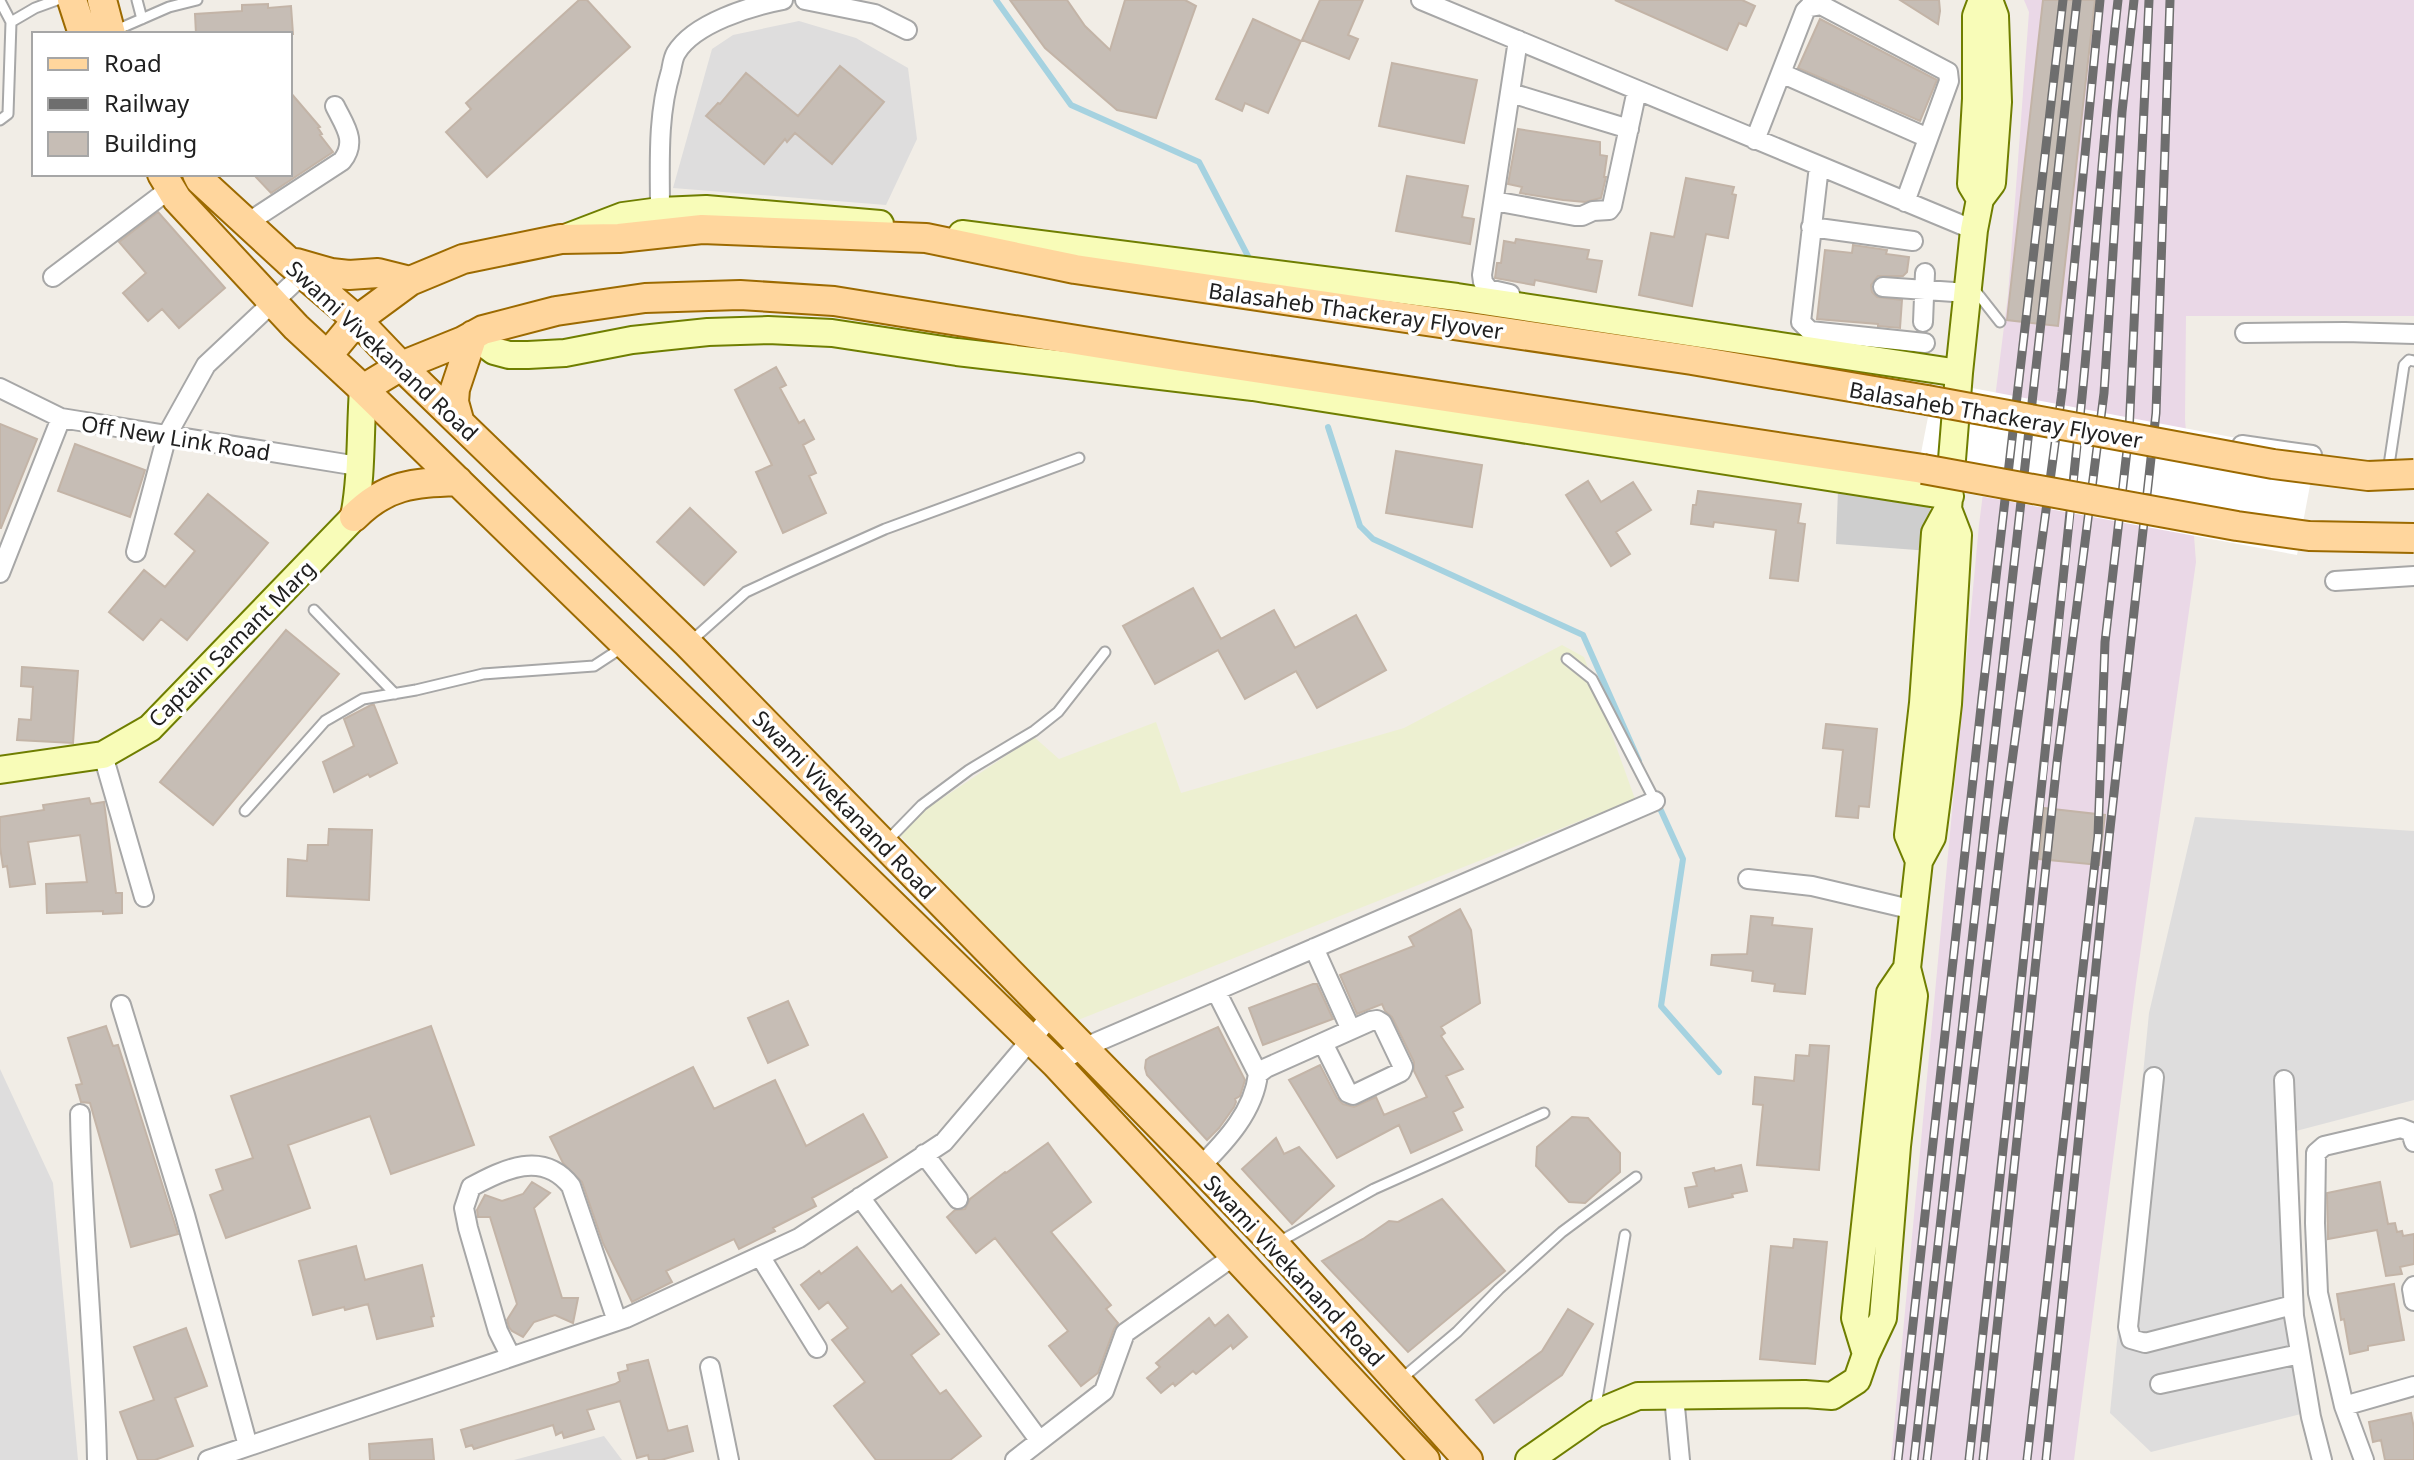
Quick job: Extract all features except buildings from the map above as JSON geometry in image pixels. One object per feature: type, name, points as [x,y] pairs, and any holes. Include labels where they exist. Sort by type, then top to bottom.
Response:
[{"type":"main road","points":[[72,0],[101,32]]},
{"type":"main road","points":[[102,0],[103,32]]},
{"type":"main road","name":"Swami Vivekanand Road","points":[[199,176],[295,268],[357,320],[688,644],[1275,1245],[1468,1460]]},
{"type":"main road","name":"Swami Vivekanand Road","points":[[166,181],[177,199],[296,327],[1056,1064],[1425,1460]]},
{"type":"main road","name":"Balasaheb Thackeray Flyover","points":[[328,355],[357,320],[410,281],[463,259],[561,239],[619,238],[702,229],[926,238],[1075,269],[1692,360],[2273,464],[2368,476],[2402,470]]},
{"type":"main road","points":[[295,268],[349,275],[378,273],[410,281]]},
{"type":"main road","points":[[363,389],[401,366],[483,330],[556,311],[645,298],[740,295],[834,301],[1923,469],[2237,526],[2309,536],[2414,538]]},
{"type":"main road","points":[[459,420],[454,402],[455,389],[473,335]]},
{"type":"main road","points":[[354,517],[368,503],[400,486],[458,481]]},
{"type":"street","points":[[660,211],[661,127],[665,89],[676,53],[703,27],[761,4],[783,0]]},
{"type":"street","points":[[805,0],[875,14],[907,30]]},
{"type":"street","points":[[1421,0],[1974,230]]},
{"type":"street","points":[[1980,199],[1971,184],[1976,99],[1976,16],[1982,0]]},
{"type":"street","points":[[1529,1460],[1595,1414],[1638,1396],[1832,1396],[1857,1380],[1883,1318],[1880,1199],[1895,1059],[1890,993],[1907,968],[1919,861],[1908,835],[1927,781],[1938,671],[1958,535],[1949,503],[1959,373],[1974,230],[1980,199],[1992,183],[1998,102],[1995,16],[1989,0]]},
{"type":"street","points":[[1755,140],[1805,11],[1821,5],[1948,72],[1949,81],[1905,202]]},
{"type":"street","points":[[1518,40],[1483,282],[1492,292],[1596,306]]},
{"type":"street","points":[[1781,73],[1928,138]]},
{"type":"street","points":[[1494,201],[1575,216],[1609,210],[1637,90]]},
{"type":"street","points":[[1511,93],[1629,129]]},
{"type":"street","points":[[247,223],[342,161],[349,153],[350,137],[335,106]]},
{"type":"street","points":[[1819,166],[1800,317],[1805,328],[1925,343]]},
{"type":"street","points":[[53,277],[166,181]]},
{"type":"street","points":[[561,239],[623,216],[660,211],[706,209],[827,219],[1473,299],[1959,373]]},
{"type":"street","points":[[1811,227],[1913,241]]},
{"type":"street","points":[[136,552],[167,435],[206,365],[272,302],[295,268]]},
{"type":"street","points":[[1883,287],[1925,282],[1969,288]]},
{"type":"street","points":[[1923,322],[1925,282]]},
{"type":"street","points":[[473,335],[494,351],[528,355],[565,353],[632,340],[708,332],[768,330],[832,333],[972,354],[1253,387],[1949,503]]},
{"type":"street","points":[[2245,333],[2414,334]]},
{"type":"street","name":"Off New Link Road","points":[[0,388],[61,418],[358,466]]},
{"type":"street","points":[[354,517],[359,490],[363,389]]},
{"type":"street","points":[[0,573],[61,418]]},
{"type":"street","points":[[2232,443],[2402,470],[2414,461]]},
{"type":"street","points":[[1938,671],[1935,533],[1949,503]]},
{"type":"street","name":"Captain Samant Marg","points":[[0,770],[103,755],[150,728],[354,517]]},
{"type":"street","points":[[2335,581],[2414,576]]},
{"type":"street","points":[[103,755],[144,897]]},
{"type":"street","points":[[1056,1064],[1083,1048],[1655,801]]},
{"type":"street","points":[[1748,879],[1812,886],[1914,910]]},
{"type":"street","points":[[1314,948],[1351,1030]]},
{"type":"street","points":[[1200,1167],[1239,1121],[1254,1096],[1258,1074],[1216,991]]},
{"type":"street","points":[[121,1005],[185,1215],[248,1446]]},
{"type":"street","points":[[208,1460],[617,1321],[799,1238],[944,1142],[1051,1016]]},
{"type":"street","points":[[1258,1074],[1266,1068],[1371,1021],[1377,1020],[1382,1023],[1402,1062],[1401,1072],[1353,1095],[1348,1093],[1323,1043]]},
{"type":"street","points":[[2154,1077],[2128,1327],[2131,1339],[2145,1343],[2293,1305]]},
{"type":"street","points":[[2284,1080],[2293,1305],[2311,1417],[2322,1460]]},
{"type":"street","points":[[80,1114],[97,1460]]},
{"type":"street","points":[[2364,1460],[2344,1406],[2318,1293],[2316,1153],[2324,1146],[2401,1128],[2411,1132],[2414,1142]]},
{"type":"street","points":[[924,1154],[958,1199]]},
{"type":"street","points":[[511,1357],[498,1331],[464,1208],[471,1187],[504,1169],[539,1165],[563,1175],[571,1186],[617,1321]]},
{"type":"street","points":[[860,1197],[1039,1440]]},
{"type":"street","points":[[760,1256],[817,1348]]},
{"type":"street","points":[[1015,1460],[1104,1391],[1125,1333],[1234,1256]]},
{"type":"street","points":[[2414,1286],[2414,1301]]},
{"type":"street","points":[[2160,1384],[2300,1354]]},
{"type":"street","points":[[710,1367],[729,1460]]},
{"type":"street","points":[[2344,1406],[2414,1386]]},
{"type":"street","points":[[1674,1396],[1680,1460]]},
{"type":"lane","points":[[11,22],[57,0]]},
{"type":"lane","points":[[137,0],[142,19]]},
{"type":"lane","points":[[108,32],[169,7],[197,0]]},
{"type":"lane","points":[[0,1],[11,22],[8,114],[0,120]]},
{"type":"lane","points":[[1969,288],[2000,322]]},
{"type":"lane","points":[[2402,470],[2404,365],[2409,360],[2414,361]]},
{"type":"lane","points":[[688,644],[746,592],[885,529],[1079,458]]},
{"type":"lane","points":[[314,610],[395,694]]},
{"type":"lane","points":[[245,811],[325,721],[363,699],[483,674],[594,666],[626,645]]},
{"type":"lane","points":[[883,844],[922,805],[1058,712],[1105,652]]},
{"type":"lane","points":[[1567,659],[1592,679],[1655,801]]},
{"type":"lane","points":[[1275,1245],[1374,1189],[1544,1113]]},
{"type":"lane","points":[[1398,1382],[1457,1332],[1562,1232],[1636,1177]]},
{"type":"lane","points":[[1595,1414],[1625,1235]]},
{"type":"shaded area","points":[[2024,0],[2414,0],[2414,316],[2186,316],[2185,419],[2196,562],[2136,983],[2074,1460],[1891,1460],[1979,525],[2008,295],[2029,12]]},
{"type":"shaded area","points":[[799,21],[856,38],[908,68],[917,139],[886,205],[673,188],[712,49],[733,35]]},
{"type":"shaded area","points":[[1838,490],[1930,498],[1930,551],[1836,544]]},
{"type":"shaded area","points":[[2195,817],[2414,831],[2414,1100],[2296,1131],[2301,1414],[2151,1452],[2110,1413],[2149,1013]]},
{"type":"shaded area","points":[[0,1069],[53,1183],[78,1460],[0,1460]]},
{"type":"shaded area","points":[[604,1436],[622,1460],[514,1460]]},
{"type":"green space","points":[[1562,645],[1584,657],[1635,799],[1073,1022],[895,830],[1034,737],[1059,759],[1156,722],[1181,793],[1404,728]]},
{"type":"pier","points":[[1935,381],[2316,453],[2297,555],[1915,484]]},
{"type":"waterway","points":[[996,0],[1071,105],[1199,162],[1249,258]]},
{"type":"waterway","points":[[1328,427],[1360,526],[1373,539],[1583,635],[1639,761]]},
{"type":"waterway","points":[[1658,804],[1683,859],[1661,1006],[1719,1072]]},
{"type":"railway","points":[[1898,1460],[2063,0]]},
{"type":"railway","points":[[1914,1460],[2077,0]]},
{"type":"railway","points":[[1927,1460],[2003,828],[2062,392],[2100,0]]},
{"type":"railway","points":[[1969,1460],[2069,530],[2118,0]]},
{"type":"railway","points":[[1983,1460],[2057,762],[2104,393],[2122,112],[2134,0]]},
{"type":"railway","points":[[2027,1460],[2098,836],[2105,642],[2129,433],[2149,0]]},
{"type":"railway","points":[[2046,1460],[2156,413],[2170,0]]}]
